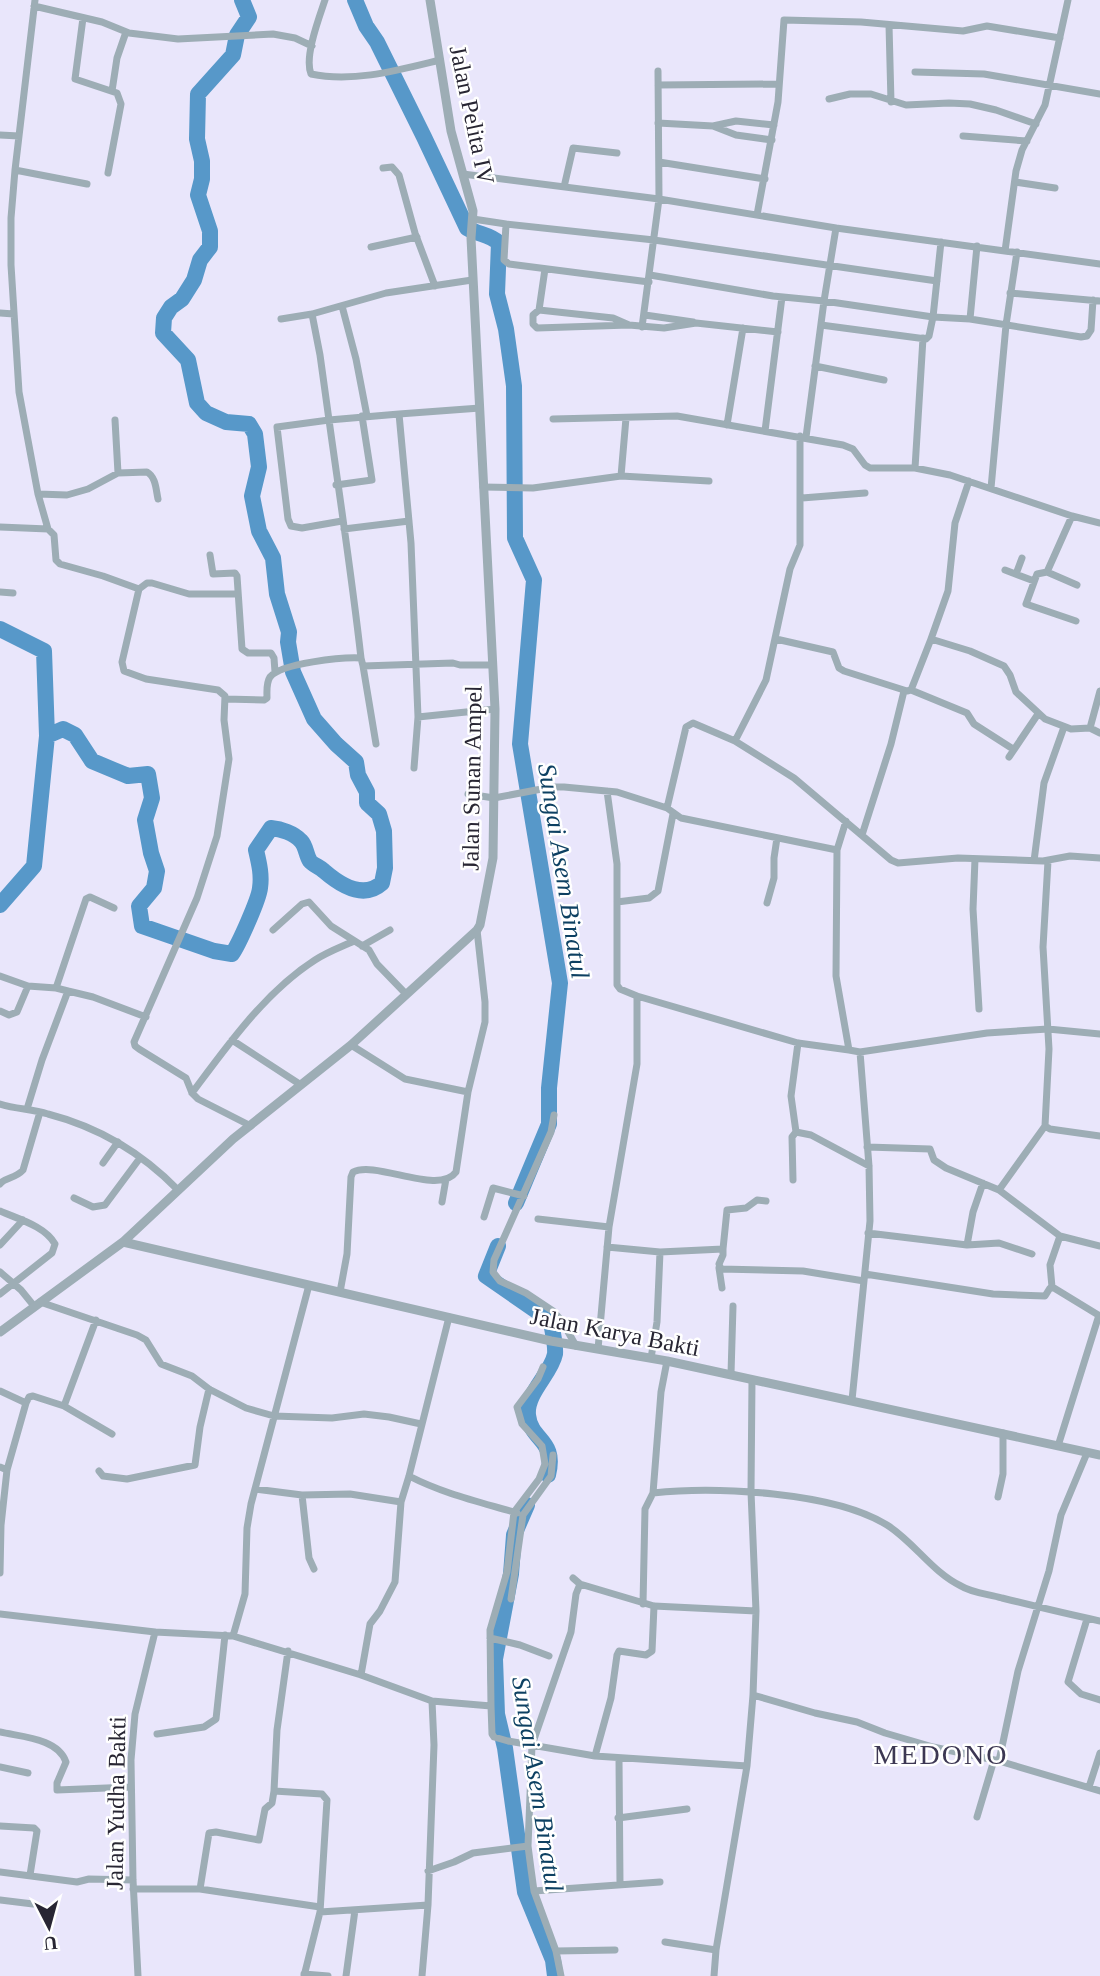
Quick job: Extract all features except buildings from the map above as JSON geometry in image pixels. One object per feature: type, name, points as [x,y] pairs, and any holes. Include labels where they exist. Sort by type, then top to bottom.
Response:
[{"type":"street","points":[[324,0],[312,46],[309,68],[311,74],[373,74],[440,60]]},
{"type":"street","name":"Jalan Pelita IV","points":[[430,0],[451,131],[472,222],[471,238]]},
{"type":"street","points":[[1005,251],[1022,150],[1045,105],[1068,0]]},
{"type":"street","points":[[139,589],[60,564],[56,560],[54,535],[48,529],[38,494],[19,392],[11,218],[35,3],[102,22],[126,32],[178,39],[251,34],[284,36],[312,46]]},
{"type":"street","points":[[83,18],[75,79],[117,93],[121,104],[108,173]]},
{"type":"street","points":[[757,215],[772,140],[785,20],[889,24],[964,31],[987,26],[1060,38]]},
{"type":"street","points":[[889,24],[891,102]]},
{"type":"street","points":[[112,91],[117,58],[126,32]]},
{"type":"street","points":[[642,327],[659,199],[658,71]]},
{"type":"street","points":[[915,72],[984,74],[1100,94]]},
{"type":"street","points":[[658,85],[779,84]]},
{"type":"street","points":[[829,99],[850,94],[871,94],[906,105],[970,104],[1036,124]]},
{"type":"street","points":[[658,123],[713,126],[736,121],[774,125]]},
{"type":"street","points":[[713,126],[736,135],[772,140]]},
{"type":"street","points":[[0,135],[19,136]]},
{"type":"street","points":[[963,136],[1027,141]]},
{"type":"street","points":[[564,187],[573,148],[617,153]]},
{"type":"street","points":[[659,162],[765,179]]},
{"type":"street","points":[[383,168],[392,167],[399,175],[435,286]]},
{"type":"street","points":[[15,170],[87,184]]},
{"type":"street","points":[[463,174],[659,199],[836,228],[1100,264]]},
{"type":"street","points":[[1015,182],[1055,188]]},
{"type":"street","points":[[472,222],[654,240],[937,281]]},
{"type":"street","points":[[506,224],[505,262],[545,269],[649,278],[933,317],[970,319],[1067,336],[1087,336],[1091,330],[1097,301],[1010,293]]},
{"type":"street","points":[[735,741],[766,680],[790,569],[800,545],[803,437],[836,228]]},
{"type":"street","points":[[371,247],[417,237]]},
{"type":"street","name":"Jalan Sunan Ampel","points":[[471,238],[495,709],[493,858],[483,915],[477,930]]},
{"type":"street","points":[[821,325],[923,338],[929,336],[941,242]]},
{"type":"street","points":[[970,319],[977,246]]},
{"type":"street","points":[[991,488],[1006,325],[1017,252]]},
{"type":"street","points":[[540,310],[545,269]]},
{"type":"street","points":[[281,319],[312,314],[386,293],[472,280]]},
{"type":"street","points":[[765,431],[782,296]]},
{"type":"street","points":[[336,485],[372,480],[358,369],[342,306]]},
{"type":"street","points":[[629,325],[613,318],[540,310],[533,314],[533,324],[537,328],[629,325],[664,328],[696,323]]},
{"type":"street","points":[[0,313],[14,314]]},
{"type":"street","points":[[312,314],[376,744]]},
{"type":"street","points":[[645,315],[778,332]]},
{"type":"street","points":[[727,425],[743,328]]},
{"type":"street","points":[[915,468],[923,338]]},
{"type":"street","points":[[815,366],[884,380]]},
{"type":"street","points":[[409,521],[302,528],[291,526],[277,427],[365,416],[480,408]]},
{"type":"street","points":[[399,414],[409,521],[413,664],[418,717],[414,768]]},
{"type":"street","points":[[553,419],[677,416],[803,437],[853,449],[870,468],[915,468],[950,475],[1100,523]]},
{"type":"street","points":[[621,476],[625,418]]},
{"type":"street","points":[[115,420],[118,473]]},
{"type":"street","points":[[38,494],[66,495],[79,492],[118,473],[142,471],[151,474],[158,499]]},
{"type":"street","points":[[483,487],[521,488],[621,476],[709,481]]},
{"type":"street","points":[[862,835],[908,690],[931,639],[948,591],[956,523],[969,481]]},
{"type":"street","points":[[802,498],[865,494]]},
{"type":"street","points":[[1047,572],[1072,516]]},
{"type":"street","points":[[0,527],[48,529]]},
{"type":"street","points":[[210,555],[213,574],[235,573],[243,649],[248,653],[271,653],[275,672]]},
{"type":"street","points":[[1016,574],[1022,558]]},
{"type":"street","points":[[1005,570],[1034,580]]},
{"type":"street","points":[[1076,621],[1026,604],[1037,574],[1047,572],[1077,585]]},
{"type":"street","points":[[238,594],[189,594],[147,583],[139,589],[122,662],[124,671],[146,679],[218,690],[225,699],[224,720],[229,759],[217,836],[200,889],[134,1042],[135,1046],[186,1078],[192,1093],[209,1106],[251,1126]]},
{"type":"street","points":[[0,592],[13,593]]},
{"type":"street","points":[[776,639],[833,652],[839,668],[844,671],[908,690],[967,713],[974,724],[1013,749]]},
{"type":"street","points":[[931,639],[970,651],[1004,666],[1016,692],[1038,714],[1064,727],[1090,728],[1100,733]]},
{"type":"street","points":[[225,699],[264,700],[267,698],[268,681],[275,672],[319,661],[492,665]]},
{"type":"street","points":[[1090,728],[1100,691]]},
{"type":"street","points":[[418,717],[495,709]]},
{"type":"street","points":[[1009,757],[1038,714]]},
{"type":"street","points":[[617,902],[649,898],[657,891],[686,727],[693,723],[735,741],[794,778],[898,863],[975,859],[1048,861],[1070,856],[1100,858]]},
{"type":"street","points":[[1034,861],[1044,783],[1064,727]]},
{"type":"street","points":[[468,794],[494,798],[552,787],[607,791],[670,811],[681,818],[837,850]]},
{"type":"street","points":[[607,791],[616,848],[617,985],[620,989],[798,1043],[860,1052],[987,1033],[1048,1029],[1100,1034]]},
{"type":"street","points":[[846,821],[837,850],[836,976],[849,1050]]},
{"type":"street","points":[[767,903],[774,878],[777,838]]},
{"type":"street","points":[[975,859],[974,918],[979,1009]]},
{"type":"street","points":[[999,1189],[1045,1126],[1049,1049],[1043,947],[1048,861]]},
{"type":"street","points":[[56,988],[86,899],[90,897],[114,908]]},
{"type":"street","points":[[273,930],[302,904],[309,902],[331,926],[369,950],[377,964],[406,994]]},
{"type":"street","points":[[362,946],[390,930]]},
{"type":"street","points":[[0,1332],[123,1242],[251,1126],[351,1045],[477,930]]},
{"type":"street","points":[[340,1292],[346,1267],[351,1177],[354,1172],[365,1169],[446,1180],[452,1177],[457,1167],[468,1092],[485,1022],[477,930]]},
{"type":"street","points":[[192,1093],[232,1040],[284,985],[314,961],[354,941]]},
{"type":"street","points":[[0,976],[28,986],[56,988],[93,997],[146,1017]]},
{"type":"street","points":[[0,1011],[9,1015],[17,1012],[28,986]]},
{"type":"street","points":[[27,1109],[68,991]]},
{"type":"street","points":[[598,1349],[609,1227],[637,1064],[637,996]]},
{"type":"street","points":[[232,1040],[301,1085]]},
{"type":"street","points":[[793,1180],[792,1137],[796,1132],[792,1096],[798,1043]]},
{"type":"street","points":[[351,1045],[405,1079],[468,1092]]},
{"type":"street","points":[[852,1400],[869,1233],[869,1167],[860,1052]]},
{"type":"street","points":[[0,1104],[40,1112],[82,1125],[118,1142],[161,1173],[178,1190]]},
{"type":"street","points":[[0,1184],[23,1170],[40,1112]]},
{"type":"street","points":[[554,1115],[551,1132],[495,1260],[493,1272],[500,1281],[526,1293],[558,1315],[577,1346]]},
{"type":"street","points":[[1045,1126],[1100,1136]]},
{"type":"street","points":[[796,1132],[811,1135],[869,1167]]},
{"type":"street","points":[[103,1163],[118,1142]]},
{"type":"street","points":[[867,1147],[930,1149],[934,1160],[946,1168],[999,1189],[1060,1236],[1100,1246]]},
{"type":"street","points":[[74,1198],[93,1206],[105,1205],[140,1158]]},
{"type":"street","points":[[442,1202],[446,1180]]},
{"type":"street","points":[[967,1245],[973,1212],[983,1183]]},
{"type":"street","points":[[484,1217],[494,1188],[523,1195]]},
{"type":"street","points":[[722,1288],[719,1268],[727,1210],[746,1208],[757,1200],[766,1201]]},
{"type":"street","points":[[0,1211],[49,1235],[55,1244],[55,1248],[45,1259],[0,1294]]},
{"type":"street","points":[[538,1219],[609,1227]]},
{"type":"street","points":[[0,1245],[23,1220]]},
{"type":"street","points":[[869,1233],[967,1245],[999,1243],[1032,1254]]},
{"type":"street","points":[[719,1268],[803,1271],[993,1294],[1045,1296],[1052,1287],[1050,1265],[1060,1236]]},
{"type":"street","name":"Jalan Karya Bakti","points":[[123,1242],[551,1341],[731,1374],[1100,1455]]},
{"type":"street","points":[[607,1247],[660,1251],[723,1249]]},
{"type":"street","points":[[651,1358],[657,1322],[660,1251]]},
{"type":"street","points":[[0,1272],[37,1304],[96,1321],[146,1340],[160,1364],[192,1377],[232,1402],[274,1416],[332,1418],[364,1414],[389,1416],[421,1424]]},
{"type":"street","points":[[157,1734],[204,1727],[216,1719],[229,1635],[245,1594],[247,1528],[255,1489],[309,1285]]},
{"type":"street","points":[[1052,1287],[1099,1316],[1058,1446]]},
{"type":"street","points":[[731,1374],[733,1306]]},
{"type":"street","points":[[361,1675],[370,1624],[380,1611],[394,1582],[401,1502],[410,1476],[449,1317]]},
{"type":"street","points":[[64,1406],[96,1321]]},
{"type":"street","points":[[643,1604],[645,1509],[653,1493],[661,1392],[667,1361]]},
{"type":"street","points":[[543,1367],[538,1379],[517,1407],[522,1424],[545,1451],[547,1475]]},
{"type":"street","points":[[714,1976],[747,1766],[753,1695],[756,1611],[751,1492],[752,1380]]},
{"type":"street","points":[[99,1471],[103,1476],[127,1479],[195,1465],[209,1389]]},
{"type":"street","points":[[0,1391],[26,1403]]},
{"type":"street","points":[[0,1573],[4,1468],[29,1397],[36,1396],[64,1406],[112,1434]]},
{"type":"street","points":[[998,1497],[1003,1474],[1003,1433]]},
{"type":"street","points":[[977,1817],[996,1760],[1018,1671],[1052,1558],[1061,1515],[1087,1452]]},
{"type":"street","points":[[554,1455],[547,1475],[519,1514],[507,1572],[493,1618],[491,1729],[494,1737],[619,1759],[747,1766]]},
{"type":"street","points":[[410,1476],[459,1498],[519,1514]]},
{"type":"street","points":[[255,1489],[302,1495],[350,1494],[401,1502]]},
{"type":"street","points":[[653,1493],[751,1492],[822,1501],[874,1517],[891,1527],[925,1559],[961,1587],[1100,1621]]},
{"type":"street","points":[[302,1495],[309,1558],[314,1569]]},
{"type":"street","points":[[511,1599],[519,1514]]},
{"type":"street","points":[[573,1578],[580,1584],[654,1606],[756,1611]]},
{"type":"street","points":[[561,1976],[556,1951],[534,1892],[527,1846],[532,1745],[571,1632],[580,1584]]},
{"type":"street","points":[[595,1756],[611,1698],[617,1655],[619,1651],[646,1655],[652,1651],[654,1606]]},
{"type":"street","points":[[0,1614],[155,1632],[229,1635],[288,1651],[432,1701],[491,1706]]},
{"type":"street","points":[[1087,1619],[1068,1682],[1081,1694],[1100,1700]]},
{"type":"street","name":"Jalan Yudha Bakti","points":[[138,1976],[131,1787],[135,1714],[155,1632]]},
{"type":"street","points":[[491,1638],[549,1656]]},
{"type":"street","points":[[200,1889],[209,1833],[259,1840],[265,1809],[272,1803],[274,1791],[277,1730],[288,1651]]},
{"type":"street","points":[[753,1695],[857,1722],[933,1747],[996,1760],[1100,1791]]},
{"type":"street","points":[[422,1976],[428,1905],[434,1745],[432,1701]]},
{"type":"street","points":[[0,1732],[49,1744],[61,1752],[66,1762],[55,1787],[57,1790],[131,1787]]},
{"type":"street","points":[[1089,1787],[1100,1753]]},
{"type":"street","points":[[619,1759],[620,1884]]},
{"type":"street","points":[[0,1767],[28,1773]]},
{"type":"street","points":[[274,1791],[326,1796],[320,1910],[304,1975],[328,1976]]},
{"type":"street","points":[[618,1818],[687,1810]]},
{"type":"street","points":[[0,1826],[34,1828],[37,1831],[30,1875]]},
{"type":"street","points":[[428,1871],[454,1863],[473,1853],[527,1846]]},
{"type":"street","points":[[0,1872],[77,1882],[89,1879],[133,1880]]},
{"type":"street","points":[[534,1892],[660,1882]]},
{"type":"street","points":[[133,1889],[200,1889],[320,1910],[428,1905]]},
{"type":"street","points":[[0,1900],[33,1903]]},
{"type":"street","points":[[346,1976],[355,1910]]},
{"type":"street","points":[[665,1942],[716,1950]]},
{"type":"street","points":[[556,1951],[615,1950]]},
{"type":"waterway","points":[[47,736],[63,729],[75,735],[92,761],[128,776],[148,774],[152,798],[145,820],[157,871],[154,888],[139,906],[142,926],[214,951],[232,954],[259,894],[261,883],[256,850],[271,828],[298,838],[311,862],[344,885],[367,890],[382,883],[385,868],[384,831],[379,814],[367,803],[367,792],[358,775],[356,762],[314,719],[293,672],[289,632],[277,594],[273,558],[259,531],[252,496],[259,467],[255,434],[249,424],[226,422],[206,413],[197,403],[188,360],[163,333],[164,318],[171,307],[182,299],[194,280],[200,260],[210,247],[210,231],[198,195],[202,179],[202,161],[197,139],[198,94],[233,55],[237,35],[249,17],[242,0]]},
{"type":"waterway","name":"Sungai Asem Binatul","points":[[355,0],[467,228],[499,243],[497,294],[506,329],[514,386],[515,538],[534,580],[520,744],[560,983],[549,1088],[549,1124],[516,1203]]},
{"type":"waterway","points":[[0,629],[44,651],[47,736],[34,866],[0,905]]},
{"type":"waterway","name":"Sungai Asem Binatul","points":[[498,1246],[486,1276],[551,1321],[555,1354],[528,1407],[530,1424],[549,1454],[548,1475]]},
{"type":"waterway","name":"Sungai Asem Binatul","points":[[527,1505],[514,1535],[511,1574],[495,1659],[497,1714],[505,1748],[525,1892],[553,1960],[555,1976]]},
{"type":"district","name":"MEDONO","points":[[941,1754]]}]
